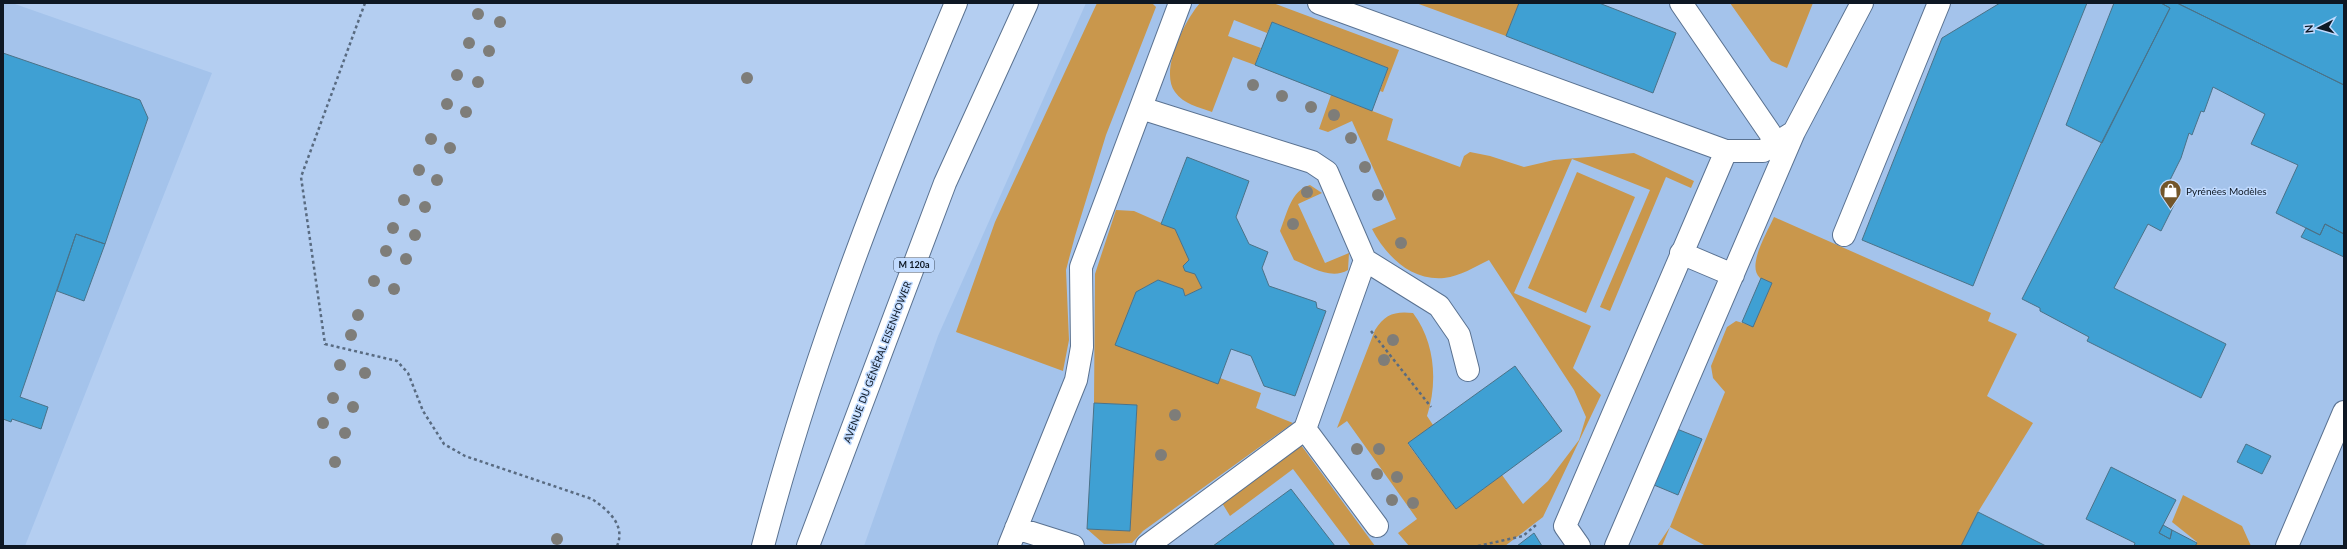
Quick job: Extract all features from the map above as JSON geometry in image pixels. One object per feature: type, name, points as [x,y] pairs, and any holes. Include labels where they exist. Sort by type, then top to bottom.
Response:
[{"type":"main road","points":[[763,546],[838,298],[911,110],[956,3]]},
{"type":"main road","name":"AVENUE DU GÉNÉRAL EISENHOWER","points":[[808,546],[945,183],[1027,3]]},
{"type":"main road","points":[[1073,546],[1013,537],[1076,380],[1082,347],[1081,267],[1180,3]]},
{"type":"main road","points":[[1319,3],[1726,151],[1763,151],[1785,137]]},
{"type":"main road","points":[[1681,3],[1785,137]]},
{"type":"main road","points":[[1616,546],[1733,275],[1785,137],[1862,3]]},
{"type":"main road","points":[[1844,235],[1939,3]]},
{"type":"main road","points":[[1141,108],[1312,162],[1328,172],[1365,260],[1439,306],[1459,335],[1468,370]]},
{"type":"main road","points":[[1579,546],[1565,526],[1726,151]]},
{"type":"main road","points":[[1681,253],[1733,275]]},
{"type":"main road","points":[[1147,546],[1305,429],[1365,260]]},
{"type":"main road","points":[[2287,546],[2344,412]]},
{"type":"main road","points":[[1305,429],[1377,526]]},
{"type":"path","points":[[365,3],[301,177],[326,344],[397,361],[408,373],[423,411],[444,444],[465,456],[592,499],[607,509],[619,528],[617,546]]},
{"type":"path","points":[[1349,304],[1432,407]]},
{"type":"path","points":[[1478,546],[1523,536],[1547,517],[1554,504],[1571,512]]},
{"type":"shaded area","points":[[3,3],[12,3],[212,73],[25,546],[3,546]]},
{"type":"shaded area","points":[[1086,3],[2344,3],[2344,546],[864,546],[938,336]]},
{"type":"shaded area","points":[[1097,3],[1152,3],[1156,7],[1106,135],[1066,270],[1069,340],[1063,371],[956,332],[995,222]]},
{"type":"shaded area","points":[[1200,3],[1273,3],[1399,50],[1383,92],[1380,91],[1388,68],[1272,22],[1267,33],[1234,20],[1228,36],[1261,48],[1255,65],[1233,57],[1212,112],[1192,105],[1182,99],[1175,92],[1171,83],[1170,72],[1176,46],[1181,33]]},
{"type":"shaded area","points":[[1416,3],[1519,3],[1506,36]]},
{"type":"shaded area","points":[[1730,3],[1813,3],[1787,68],[1771,61]]},
{"type":"shaded area","points":[[1331,95],[1393,119],[1387,140],[1460,167],[1464,156],[1470,152],[1490,156],[1524,167],[1554,160],[1634,153],[1694,181],[1691,188],[1666,177],[1610,311],[1600,307],[1650,190],[1572,159],[1514,293],[1591,326],[1573,368],[1601,395],[1543,517],[1505,546],[1409,546],[1398,533],[1417,519],[1347,421],[1337,428],[1375,330],[1383,320],[1391,315],[1396,313],[1413,313],[1426,337],[1430,349],[1433,376],[1433,390],[1427,416],[1433,425],[1408,444],[1456,509],[1502,475],[1523,504],[1548,481],[1579,440],[1586,417],[1574,390],[1489,260],[1467,271],[1450,277],[1432,278],[1410,271],[1392,257],[1372,229],[1396,219],[1352,121],[1328,132],[1319,129]]},
{"type":"shaded area","points":[[1577,172],[1635,197],[1586,313],[1528,288]]},
{"type":"shaded area","points":[[1310,185],[1322,193],[1298,204],[1325,263],[1349,253],[1348,270],[1341,273],[1328,273],[1314,269],[1294,260],[1280,231],[1294,197],[1298,192]]},
{"type":"shaded area","points":[[1116,210],[1134,211],[1175,229],[1202,288],[1185,296],[1183,289],[1158,280],[1136,292],[1116,345],[1220,378],[1261,393],[1256,408],[1293,423],[1143,531],[1132,543],[1104,544],[1087,529],[1130,531],[1137,405],[1094,403],[1095,274]]},
{"type":"shaded area","points":[[1774,217],[1991,313],[1988,321],[2017,334],[1987,396],[2033,423],[1978,512],[1961,546],[1706,546],[1670,527],[1725,392],[1713,378],[1711,366],[1727,327],[1736,321],[1753,326],[1772,283],[1760,278],[1756,273],[1755,265],[1763,239]]},
{"type":"shaded area","points":[[1301,445],[1375,546],[1351,546],[1293,469],[1230,516],[1219,498]]},
{"type":"shaded area","points":[[2183,495],[2242,526],[2251,546],[2195,546],[2197,542],[2172,522]]},
{"type":"shaded area","points":[[1670,527],[1662,546],[1657,546]]},
{"type":"building","points":[[1519,3],[1599,3],[1676,33],[1653,93],[1506,36]]},
{"type":"building","points":[[2000,3],[2087,3],[1973,286],[1862,240],[1942,38]]},
{"type":"building","points":[[2114,3],[2161,3],[2170,8],[2102,143],[2066,125]]},
{"type":"building","points":[[2161,3],[2177,3],[2344,85],[2344,234],[2325,224],[2320,235],[2276,213],[2298,165],[2251,144],[2265,114],[2213,87],[2204,112],[2201,111],[2192,135],[2189,133],[2181,158],[2165,190],[2178,197],[2161,231],[2148,224],[2114,288],[2226,344],[2201,398],[2087,341],[2089,337],[2040,311],[2040,308],[2022,299],[2170,8]]},
{"type":"building","points":[[2177,3],[2344,3],[2344,85]]},
{"type":"building","points":[[1272,22],[1388,68],[1372,111],[1255,65]]},
{"type":"building","points":[[3,53],[140,100],[148,118],[105,244],[76,234],[20,397],[48,407],[41,429],[12,419],[11,422],[3,419]]},
{"type":"building","points":[[1187,157],[1249,181],[1236,217],[1249,244],[1268,252],[1262,268],[1269,286],[1316,302],[1317,308],[1326,311],[1295,396],[1264,386],[1251,356],[1231,349],[1218,384],[1115,345],[1136,292],[1158,280],[1183,289],[1185,296],[1202,288],[1195,274],[1185,271],[1183,266],[1189,260],[1175,229],[1161,224]]},
{"type":"building","points":[[2325,224],[2344,234],[2344,257],[2301,237],[2306,228],[2320,235]]},
{"type":"building","points":[[76,234],[105,244],[84,301],[57,291]]},
{"type":"building","points":[[1761,278],[1772,283],[1753,327],[1742,322]]},
{"type":"building","points":[[1515,366],[1562,431],[1456,509],[1408,443]]},
{"type":"building","points":[[1094,403],[1137,405],[1130,531],[1087,529]]},
{"type":"building","points":[[1677,429],[1702,439],[1678,495],[1654,485]]},
{"type":"building","points":[[2246,444],[2271,456],[2262,474],[2237,462]]},
{"type":"building","points":[[2111,467],[2176,500],[2159,533],[2170,539],[2172,530],[2197,543],[2195,546],[2134,546],[2135,543],[2086,519]]},
{"type":"building","points":[[1291,489],[1335,546],[1213,546]]},
{"type":"building","points":[[1978,512],[2046,546],[1961,546]]},
{"type":"building","points":[[2163,525],[2172,530],[2170,539],[2159,533]]},
{"type":"building","points":[[1534,533],[1542,546],[1517,546]]},
{"type":"place","name":"Pyrénées Modèles","points":[[2170,210]]}]
